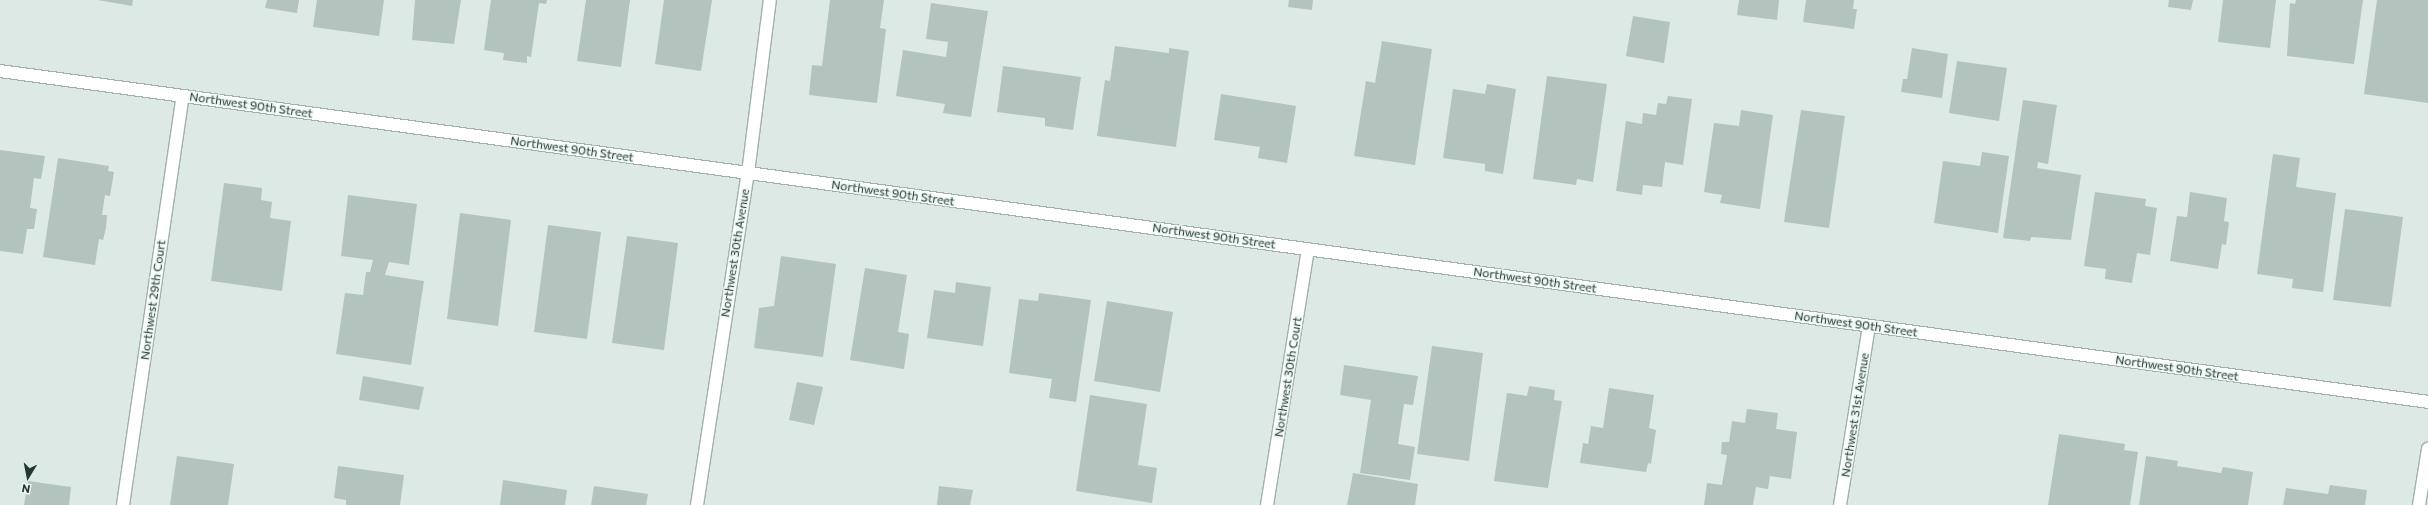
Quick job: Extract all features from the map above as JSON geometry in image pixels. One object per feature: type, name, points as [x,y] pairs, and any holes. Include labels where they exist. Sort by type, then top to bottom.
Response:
[{"type":"street","name":"Northwest 30th Avenue","points":[[697,505],[748,173],[770,0]]},
{"type":"street","name":"Northwest 90th Street","points":[[0,71],[2428,402]]},
{"type":"street","name":"Northwest 29th Court","points":[[123,505],[183,96]]},
{"type":"street","name":"Northwest 30th Court","points":[[1267,505],[1308,249]]},
{"type":"street","name":"Northwest 31st Avenue","points":[[1840,505],[1869,326]]},
{"type":"street","points":[[2419,505],[2428,449]]},
{"type":"building","points":[[98,0],[133,0],[132,6]]},
{"type":"building","points":[[267,0],[299,0],[297,13],[265,8]]},
{"type":"building","points":[[317,0],[384,0],[379,36],[313,27]]},
{"type":"building","points":[[415,0],[461,0],[454,44],[412,40]]},
{"type":"building","points":[[491,0],[547,0],[546,4],[539,3],[531,57],[527,56],[527,63],[503,60],[504,53],[484,50]]},
{"type":"building","points":[[586,0],[630,0],[621,67],[577,61]]},
{"type":"building","points":[[664,0],[712,0],[701,71],[655,64]]},
{"type":"building","points":[[830,0],[884,0],[880,28],[886,29],[877,103],[809,95],[812,65],[822,66]]},
{"type":"building","points":[[1289,0],[1313,0],[1312,10],[1288,7]]},
{"type":"building","points":[[1739,0],[1779,0],[1777,20],[1737,15]]},
{"type":"building","points":[[1806,0],[1854,0],[1853,9],[1857,9],[1854,29],[1803,22]]},
{"type":"building","points":[[2169,0],[2193,0],[2191,10],[2168,7]]},
{"type":"building","points":[[2223,0],[2276,0],[2270,48],[2218,42]]},
{"type":"building","points":[[2296,0],[2363,0],[2354,64],[2287,56],[2290,3],[2295,4]]},
{"type":"building","points":[[2377,0],[2428,0],[2428,103],[2364,94]]},
{"type":"building","points":[[931,3],[988,11],[971,117],[943,113],[945,104],[896,96],[903,50],[946,57],[948,42],[926,39]]},
{"type":"building","points":[[1633,16],[1670,22],[1664,63],[1626,56]]},
{"type":"building","points":[[1382,41],[1432,49],[1415,165],[1354,156],[1366,81],[1375,83]]},
{"type":"building","points":[[1115,46],[1169,53],[1169,48],[1189,51],[1176,147],[1097,136],[1105,80],[1110,81]]},
{"type":"building","points":[[1912,48],[1948,54],[1942,98],[1901,92],[1903,79],[1907,79]]},
{"type":"building","points":[[1957,61],[2007,68],[1999,121],[1949,113]]},
{"type":"building","points":[[1003,66],[1081,77],[1073,130],[1045,126],[1045,118],[997,112]]},
{"type":"building","points":[[1547,76],[1607,84],[1593,182],[1577,179],[1576,185],[1533,179]]},
{"type":"building","points":[[1487,84],[1516,89],[1503,174],[1485,171],[1485,164],[1443,158],[1453,89],[1485,94]]},
{"type":"building","points":[[1221,94],[1296,106],[1287,163],[1258,158],[1260,147],[1214,140]]},
{"type":"building","points":[[1668,96],[1692,99],[1683,165],[1665,162],[1662,187],[1643,185],[1642,195],[1616,191],[1626,121],[1642,124],[1643,113],[1656,115],[1658,103],[1666,104]]},
{"type":"building","points":[[2023,100],[2057,105],[2048,164],[2038,162],[2037,168],[2081,175],[2071,240],[2031,237],[2030,241],[2003,238]]},
{"type":"building","points":[[1741,110],[1773,115],[1760,209],[1720,203],[1722,195],[1704,192],[1714,123],[1739,126]]},
{"type":"building","points":[[1801,110],[1845,116],[1829,228],[1784,222]]},
{"type":"building","points":[[0,150],[45,156],[41,179],[34,178],[30,208],[37,209],[34,229],[27,229],[23,254],[0,251]]},
{"type":"building","points":[[1982,152],[2009,156],[1998,233],[1934,223],[1943,161],[1980,166]]},
{"type":"building","points":[[2273,154],[2300,158],[2296,187],[2336,193],[2323,292],[2292,288],[2293,279],[2257,274]]},
{"type":"building","points":[[58,158],[109,166],[108,171],[114,172],[110,196],[105,195],[102,215],[107,215],[106,228],[103,240],[99,239],[95,265],[43,257]]},
{"type":"building","points":[[224,183],[262,188],[261,200],[272,202],[270,218],[291,221],[282,291],[211,281]]},
{"type":"building","points":[[2095,192],[2146,199],[2145,206],[2157,208],[2150,255],[2137,253],[2132,283],[2105,279],[2106,269],[2084,266]]},
{"type":"building","points":[[2190,192],[2227,198],[2224,221],[2229,222],[2226,245],[2222,244],[2218,269],[2170,261],[2177,216],[2187,217]]},
{"type":"building","points":[[348,195],[417,204],[409,265],[389,262],[385,275],[424,281],[411,365],[336,354],[345,293],[363,295],[366,272],[370,272],[373,260],[341,256]]},
{"type":"building","points":[[2345,209],[2403,217],[2391,307],[2333,300]]},
{"type":"building","points":[[460,213],[511,220],[498,326],[447,319]]},
{"type":"building","points":[[548,225],[601,232],[587,339],[534,332]]},
{"type":"building","points":[[627,236],[678,243],[664,350],[612,343]]},
{"type":"building","points":[[781,256],[836,264],[823,357],[754,348],[759,308],[774,306]]},
{"type":"building","points":[[865,268],[907,275],[898,332],[909,334],[904,369],[850,360]]},
{"type":"building","points":[[956,282],[991,287],[983,346],[927,338],[934,290],[955,293]]},
{"type":"building","points":[[1039,293],[1091,300],[1076,402],[1049,398],[1052,379],[1009,373],[1019,299],[1038,301]]},
{"type":"building","points":[[1107,301],[1173,312],[1160,392],[1094,381]]},
{"type":"building","points":[[1432,346],[1483,353],[1469,461],[1417,454]]},
{"type":"building","points":[[1344,365],[1418,376],[1413,405],[1404,404],[1398,444],[1415,447],[1410,480],[1360,473],[1371,400],[1340,395]]},
{"type":"building","points":[[363,376],[424,387],[419,410],[359,400]]},
{"type":"building","points":[[797,382],[823,387],[814,425],[789,420]]},
{"type":"building","points":[[1529,386],[1555,390],[1554,400],[1562,401],[1548,488],[1494,481],[1507,393],[1527,396]]},
{"type":"building","points":[[1609,388],[1654,395],[1649,428],[1656,430],[1651,464],[1648,463],[1646,472],[1580,463],[1583,443],[1588,444],[1591,426],[1603,428]]},
{"type":"building","points":[[1090,395],[1147,404],[1138,465],[1157,468],[1152,503],[1076,491]]},
{"type":"building","points":[[1747,409],[1778,413],[1776,429],[1797,432],[1791,479],[1770,476],[1768,489],[1756,487],[1753,505],[1704,505],[1707,483],[1722,485],[1727,455],[1721,454],[1722,442],[1729,442],[1732,421],[1745,423]]},
{"type":"building","points":[[2059,434],[2125,444],[2124,450],[2138,452],[2130,505],[2048,505]]},
{"type":"building","points":[[177,456],[234,464],[228,505],[170,505]]},
{"type":"building","points":[[2146,456],[2178,461],[2177,466],[2221,473],[2223,467],[2253,472],[2248,505],[2139,505]]},
{"type":"building","points":[[338,466],[404,475],[400,505],[346,505],[346,500],[334,498]]},
{"type":"building","points":[[1353,473],[1418,484],[1415,505],[1347,505]]},
{"type":"building","points":[[503,480],[567,490],[565,505],[500,505]]},
{"type":"building","points":[[28,481],[71,487],[69,505],[24,505]]},
{"type":"building","points":[[2330,485],[2367,490],[2365,505],[2283,505],[2286,488],[2328,494]]},
{"type":"building","points":[[594,486],[648,494],[646,505],[591,505]]},
{"type":"building","points":[[939,486],[973,490],[970,505],[937,505]]}]
